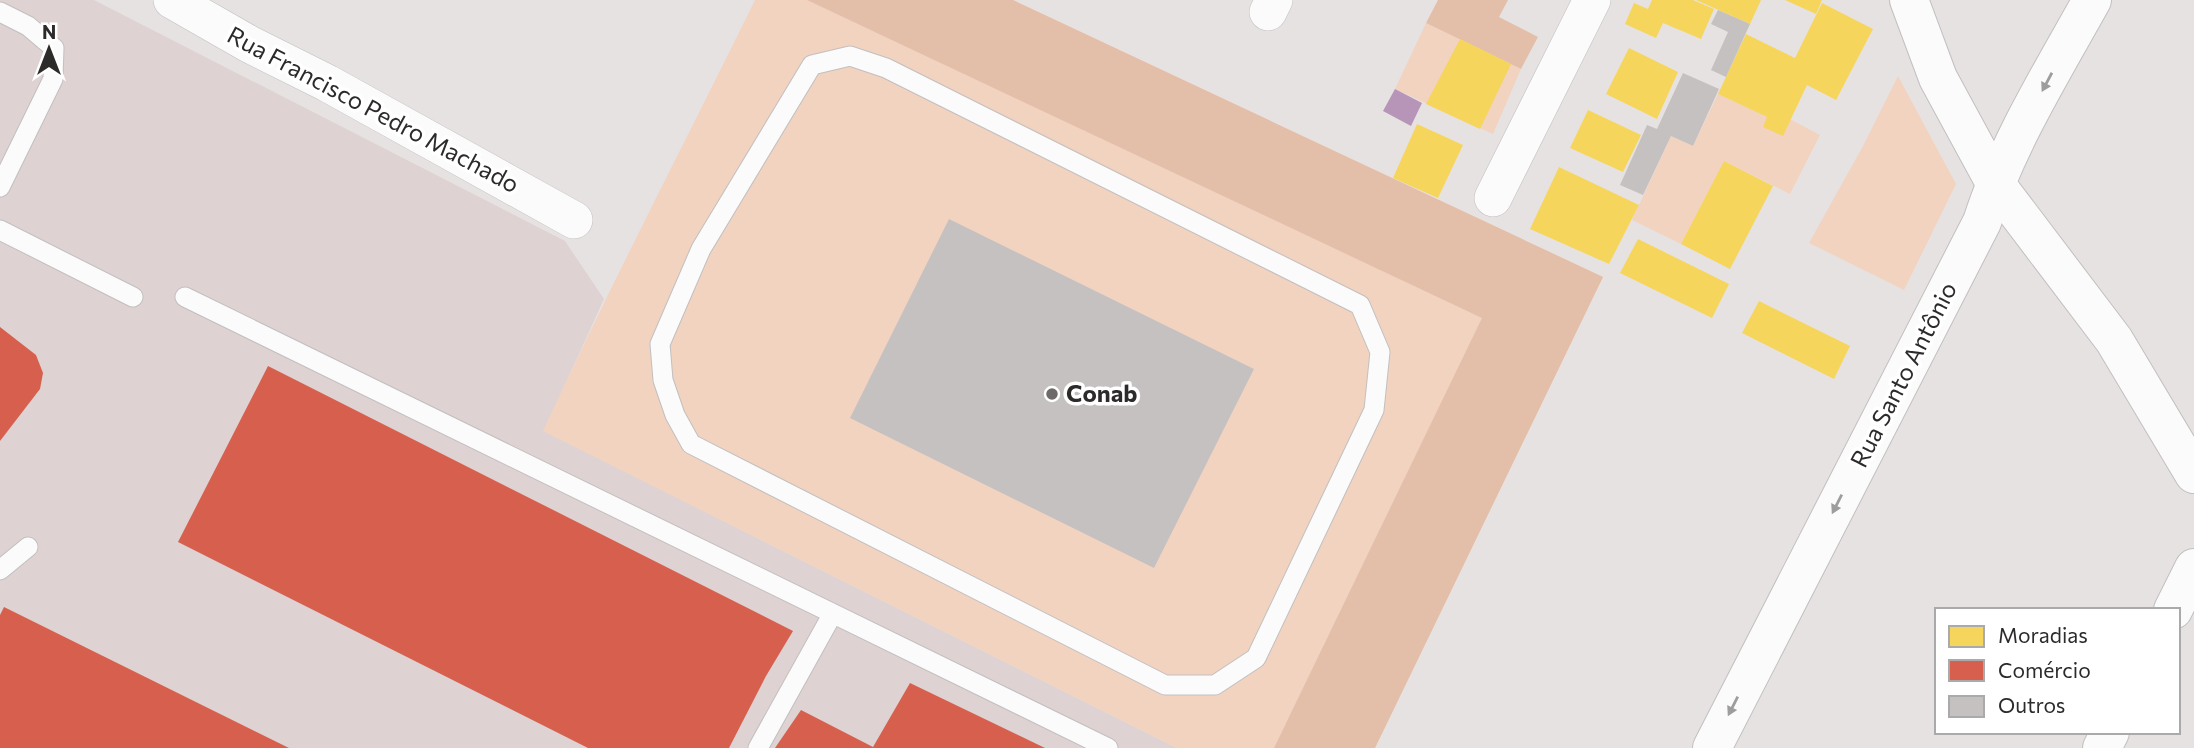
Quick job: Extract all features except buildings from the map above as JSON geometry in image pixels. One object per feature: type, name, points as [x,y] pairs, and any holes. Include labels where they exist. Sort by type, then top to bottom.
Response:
[{"type":"street","name":"Rua Francisco Pedro Machado","points":[[172,0],[574,220]]},
{"type":"street","points":[[1493,198],[1592,0]]},
{"type":"street","points":[[1909,0],[1938,78],[1995,183],[2114,340],[2194,474]]},
{"type":"street","points":[[2066,48],[2075,0]]},
{"type":"street","name":"Rua Santo Antônio","points":[[1712,748],[1982,222],[1995,183],[2092,0]]},
{"type":"street","points":[[2174,608],[2194,568]]},
{"type":"lane","points":[[0,12],[28,26],[54,48],[53,79],[0,187]]},
{"type":"lane","points":[[850,56],[886,68],[1360,305],[1380,352],[1374,410],[1256,658],[1215,685],[1165,685],[691,444],[675,415],[663,380],[660,344],[701,249],[811,65],[850,56]]},
{"type":"lane","points":[[0,230],[133,297]]},
{"type":"lane","points":[[185,297],[1108,748]]},
{"type":"lane","points":[[0,570],[28,547]]},
{"type":"lane","points":[[758,748],[832,615]]},
{"type":"shaded area","points":[[0,0],[94,0],[565,241],[604,299],[544,431],[1177,748],[0,748]]},
{"type":"shaded area","points":[[755,0],[1013,0],[1603,277],[1375,748],[1177,748],[543,431]]},
{"type":"shaded area","points":[[807,0],[1013,0],[1603,277],[1375,748],[1274,748],[1482,318]]},
{"type":"shaded area","points":[[1438,0],[1508,0],[1499,17],[1538,37],[1521,69],[1426,23]]},
{"type":"shaded area","points":[[1426,23],[1521,69],[1493,134],[1395,89]]},
{"type":"shaded area","points":[[1898,76],[1956,184],[1904,290],[1809,243]]},
{"type":"shaded area","points":[[1395,89],[1422,103],[1411,126],[1383,111]]},
{"type":"shaded area","points":[[1718,94],[1767,117],[1771,109],[1820,135],[1790,194],[1724,161],[1681,244],[1632,220],[1671,136],[1693,146]]},
{"type":"place","name":"Conab","points":[[1052,394]]}]
